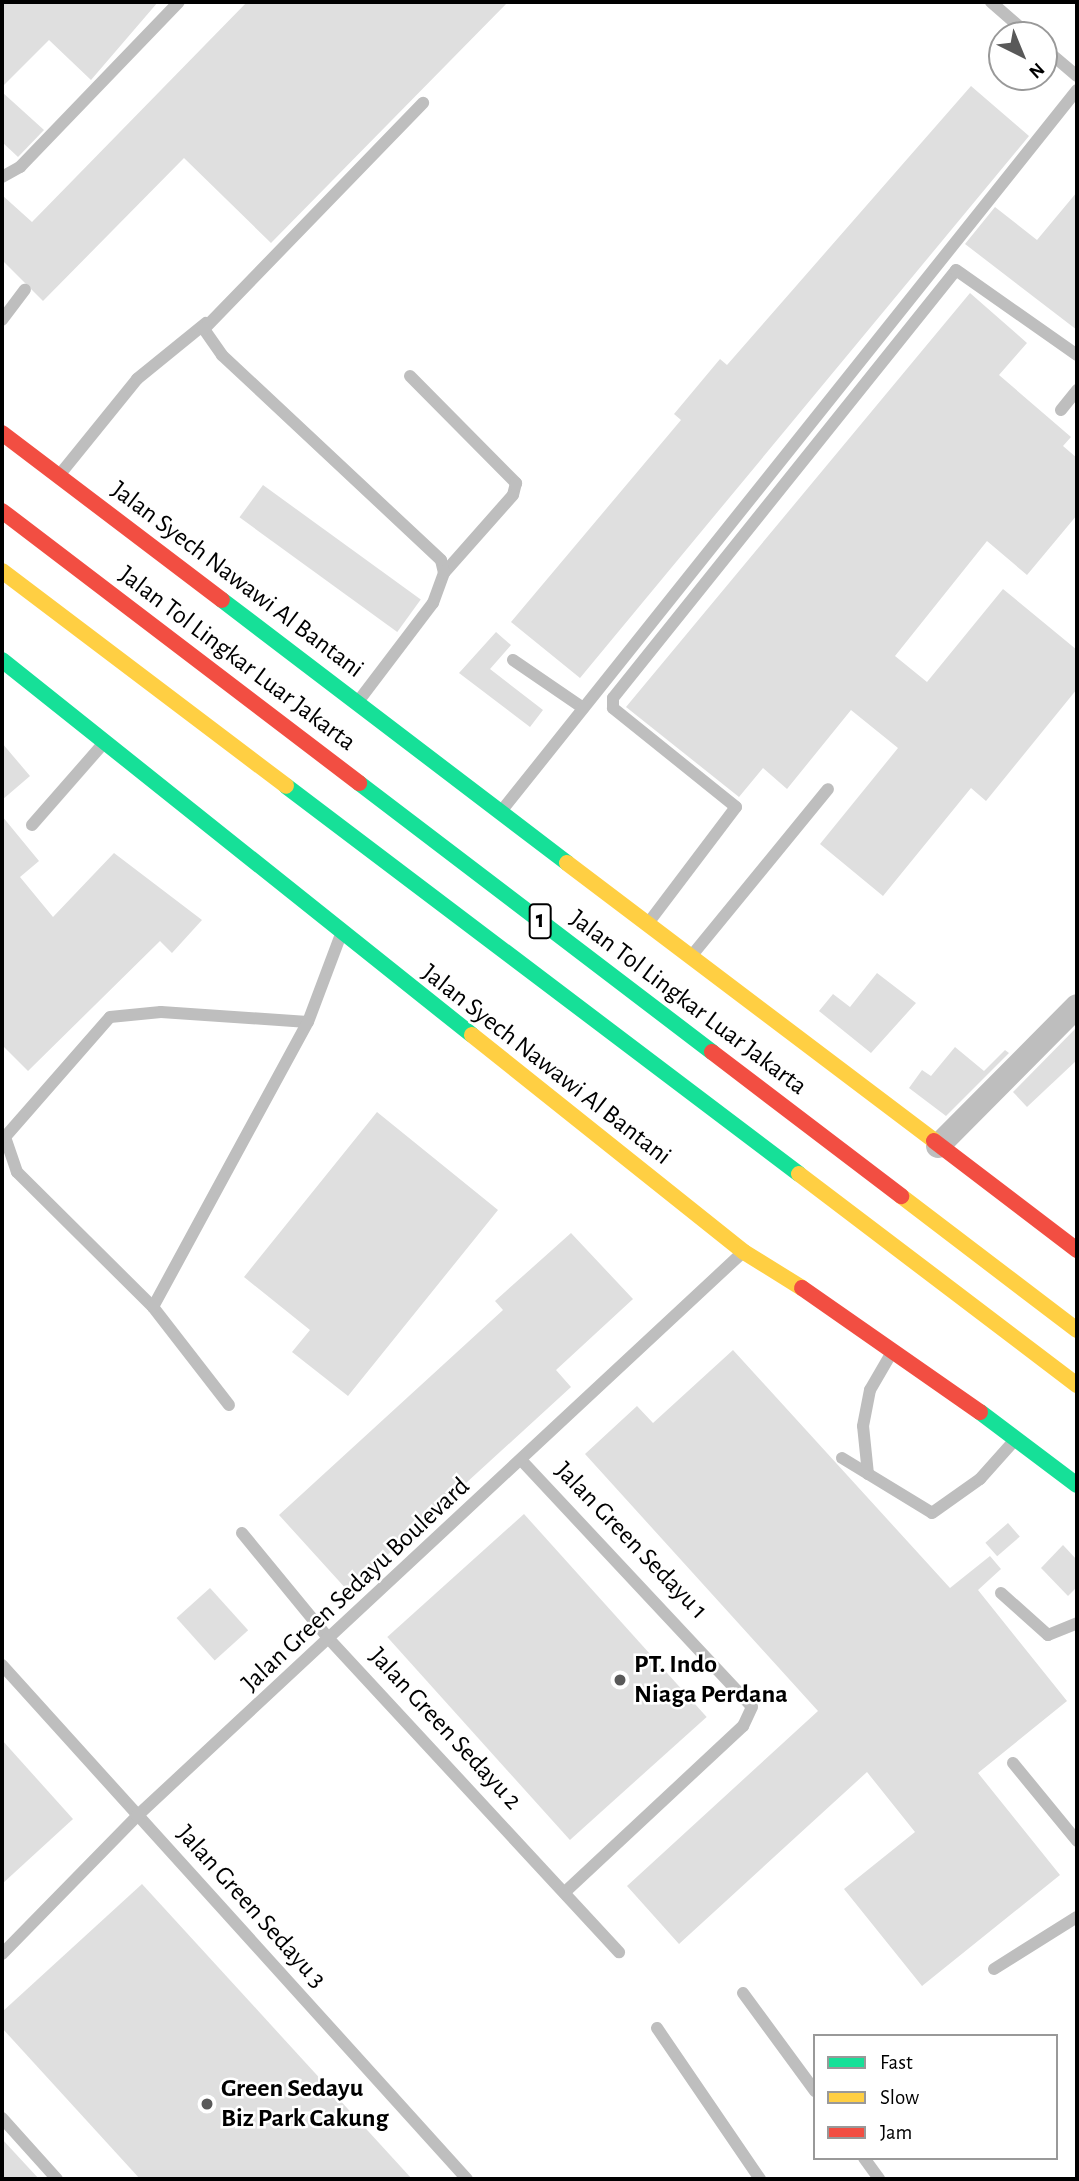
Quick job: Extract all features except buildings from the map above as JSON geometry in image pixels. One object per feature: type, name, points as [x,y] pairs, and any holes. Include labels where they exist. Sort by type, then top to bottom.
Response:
[{"type":"highway","name":"Jalan Syech Nawawi Al Bantani","points":[[2,433],[357,702],[689,960],[1077,1250]]},
{"type":"highway","name":"Jalan Tol Lingkar Luar Jakarta","points":[[2,511],[1077,1330]]},
{"type":"highway","name":"1","points":[[2,571],[1077,1385]]},
{"type":"highway","name":"Jalan Syech Nawawi Al Bantani","points":[[2,660],[107,739],[341,934],[744,1252],[894,1348],[1077,1485]]},
{"type":"street","points":[[937,1146],[1077,1006]]},
{"type":"lane","points":[[2,177],[20,167],[179,2]]},
{"type":"lane","points":[[991,2],[1013,21]]},
{"type":"lane","points":[[1058,60],[1077,76]]},
{"type":"lane","points":[[499,813],[1077,90]]},
{"type":"lane","points":[[58,476],[137,379],[206,323],[423,103]]},
{"type":"lane","points":[[645,926],[736,807],[613,708],[613,698],[956,270],[1077,355]]},
{"type":"lane","points":[[2,320],[25,290]]},
{"type":"lane","points":[[206,323],[204,334],[222,355],[435,548],[444,573]]},
{"type":"lane","points":[[357,702],[420,623],[444,573],[513,495],[516,483],[410,376]]},
{"type":"lane","points":[[1061,410],[1077,390]]},
{"type":"lane","points":[[513,660],[583,708]]},
{"type":"lane","points":[[32,825],[107,739]]},
{"type":"lane","points":[[689,960],[828,789]]},
{"type":"lane","points":[[153,1307],[309,1022],[341,934]]},
{"type":"lane","points":[[229,1405],[153,1307],[17,1172],[5,1137],[110,1017],[161,1012],[309,1022]]},
{"type":"lane","name":"Jalan Green Sedayu Boulevard","points":[[2,1954],[137,1816],[523,1462],[744,1252]]},
{"type":"lane","points":[[868,1474],[863,1426],[867,1402],[894,1348]]},
{"type":"lane","points":[[842,1458],[936,1512],[1015,1440]]},
{"type":"lane","name":"Jalan Green Sedayu 1","points":[[523,1462],[752,1707],[743,1726],[567,1890]]},
{"type":"lane","name":"Jalan Green Sedayu 2","points":[[242,1533],[329,1639],[567,1890],[619,1952]]},
{"type":"lane","points":[[1001,1593],[1048,1635],[1077,1623]]},
{"type":"lane","name":"Jalan Green Sedayu 3","points":[[2,1665],[467,2179]]},
{"type":"lane","points":[[1013,1763],[1077,1841]]},
{"type":"lane","points":[[994,1969],[1077,1917]]},
{"type":"lane","points":[[743,1993],[813,2088]]},
{"type":"lane","points":[[657,2028],[760,2179]]},
{"type":"lane","points":[[2,2118],[57,2179]]},
{"type":"lane","points":[[865,2160],[879,2179]]},
{"type":"traffic: fast","points":[[222,600],[567,863]]},
{"type":"traffic: fast","points":[[2,660],[472,1035]]},
{"type":"traffic: fast","points":[[359,783],[712,1052]]},
{"type":"traffic: fast","points":[[286,786],[799,1174]]},
{"type":"traffic: fast","points":[[980,1412],[1077,1485]]},
{"type":"traffic: slow","points":[[2,571],[286,786]]},
{"type":"traffic: slow","points":[[567,863],[934,1141]]},
{"type":"traffic: slow","points":[[472,1035],[744,1252],[802,1288]]},
{"type":"traffic: slow","points":[[799,1174],[1077,1385]]},
{"type":"traffic: slow","points":[[901,1196],[1077,1330]]},
{"type":"traffic: jam","points":[[2,433],[222,600]]},
{"type":"traffic: jam","points":[[2,511],[359,783]]},
{"type":"traffic: jam","points":[[712,1052],[901,1196]]},
{"type":"traffic: jam","points":[[934,1141],[1077,1250]]},
{"type":"traffic: jam","points":[[802,1288],[980,1412]]},
{"type":"place","name":"PT. Indo Niaga Perdana","points":[[620,1680]]},
{"type":"place","name":"Green Sedayu Biz Park Cakung","points":[[207,2104]]}]
